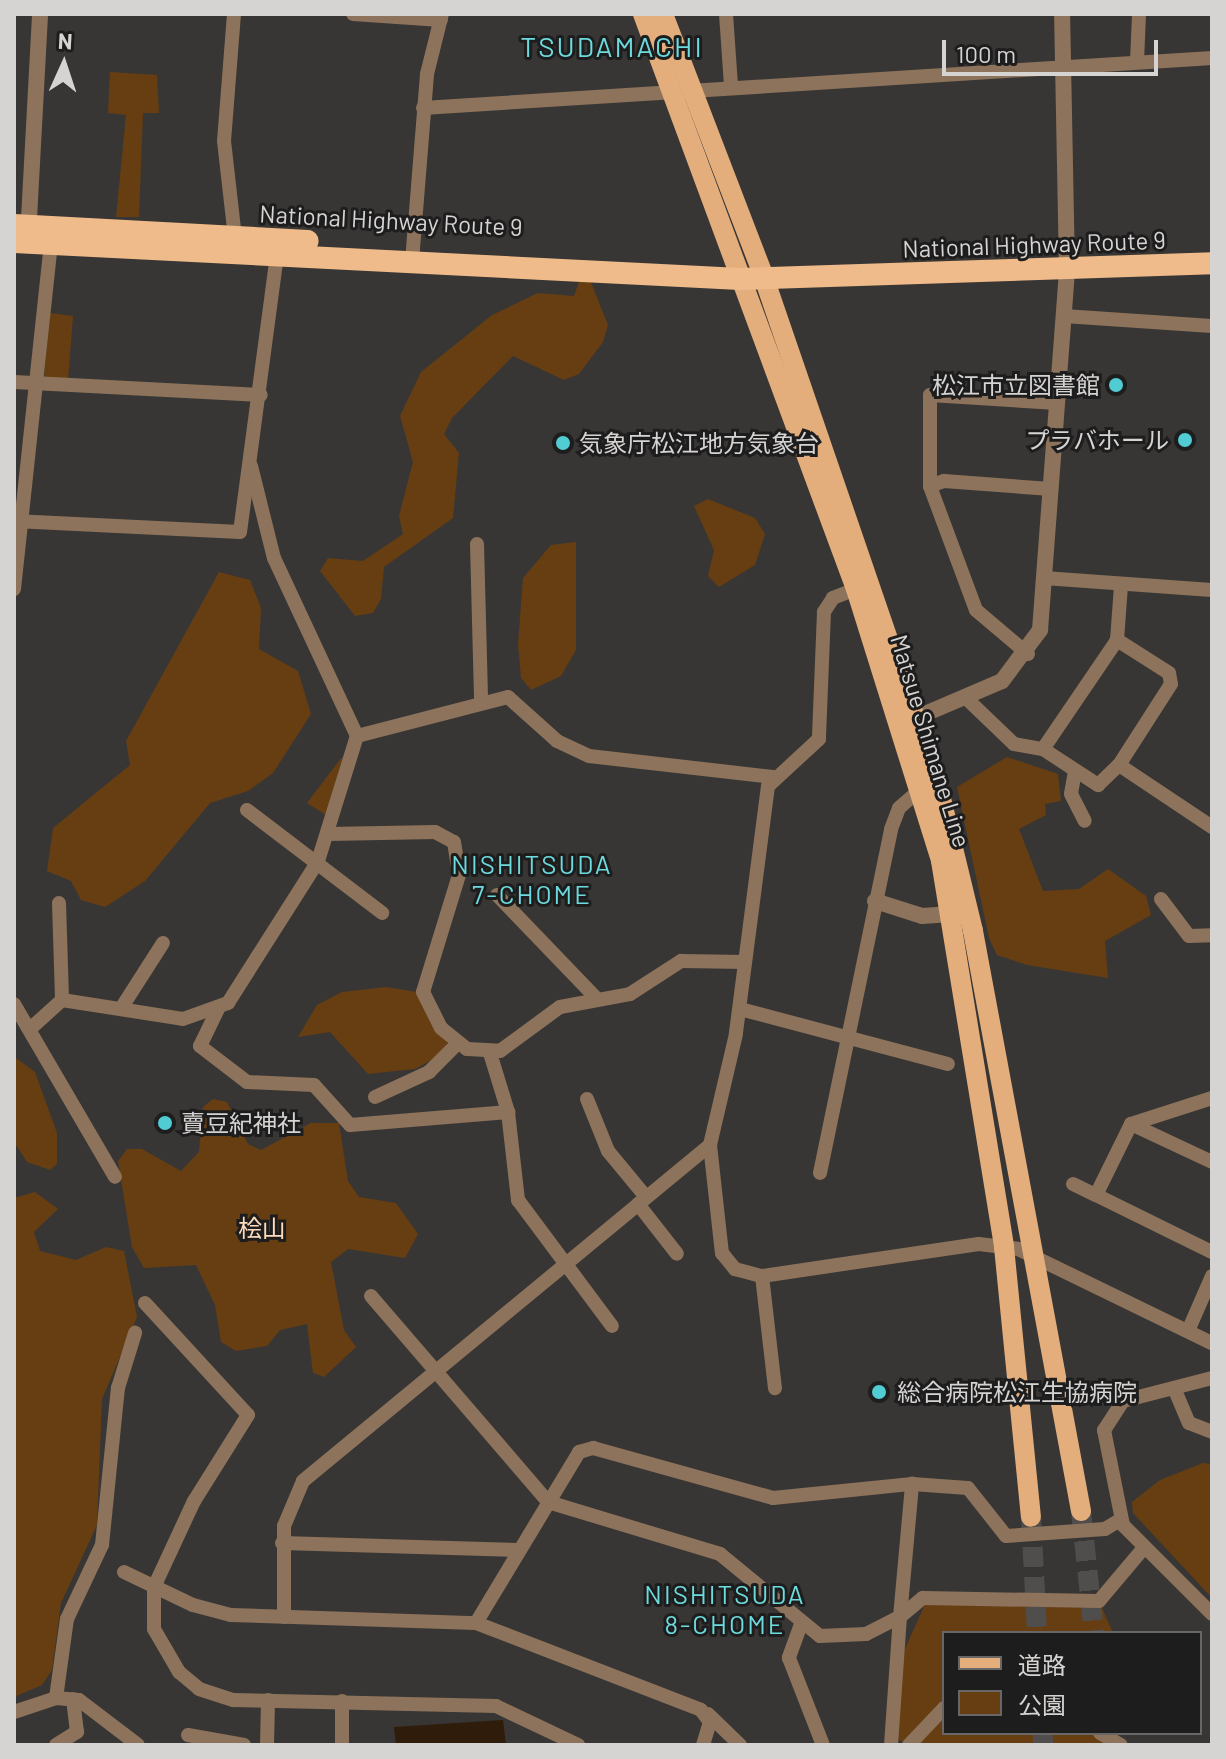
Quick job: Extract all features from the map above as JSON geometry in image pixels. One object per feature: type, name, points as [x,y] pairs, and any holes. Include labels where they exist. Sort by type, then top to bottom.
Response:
[{"type":"highway","name":"National Highway Route 9","points":[[21,234],[235,237],[413,254],[763,275],[1067,270],[1212,263]]},
{"type":"highway","name":"National Highway Route 9","points":[[21,234],[51,244],[277,255],[413,254]]},
{"type":"main road","name":"Matsue Shimane Line","points":[[643,14],[681,90],[763,275],[910,720],[973,931],[1030,1255],[1081,1511]]},
{"type":"main road","name":"Matsue Shimane Line","points":[[663,14],[681,90],[738,273],[856,589],[910,720],[951,914],[1004,1247],[1031,1517]]},
{"type":"street","points":[[21,234],[40,14]]},
{"type":"street","points":[[234,14],[224,141],[235,237]]},
{"type":"street","points":[[353,14],[442,17],[423,108],[413,254]]},
{"type":"street","points":[[726,14],[731,86]]},
{"type":"street","points":[[910,720],[967,699],[1002,681],[1028,654],[1040,630],[1067,270],[1062,14]]},
{"type":"street","points":[[1137,62],[1139,14]]},
{"type":"street","points":[[423,108],[731,86],[1212,58]]},
{"type":"street","points":[[14,589],[17,521],[37,383],[51,244]]},
{"type":"street","points":[[17,521],[240,532],[261,395],[277,255]]},
{"type":"street","points":[[1064,316],[1212,326]]},
{"type":"street","points":[[14,382],[261,395]]},
{"type":"street","points":[[1028,654],[976,610],[930,486],[930,395],[1057,403]]},
{"type":"street","points":[[250,462],[274,558],[357,736],[318,861],[218,1009],[200,1046],[247,1082],[314,1085],[350,1125],[508,1112]]},
{"type":"street","points":[[930,486],[944,481],[1051,489]]},
{"type":"street","points":[[477,544],[481,699]]},
{"type":"street","points":[[1044,578],[1121,586],[1212,590]]},
{"type":"street","points":[[1043,749],[1117,640],[1121,586]]},
{"type":"street","points":[[856,589],[833,598],[824,612],[819,739],[773,777],[740,1009],[710,1145],[722,1253],[735,1269],[762,1276],[1004,1247],[1030,1255],[1212,1343]]},
{"type":"street","points":[[967,699],[1014,744],[1043,749],[1075,771],[1103,785],[1171,684],[1169,673],[1117,640]]},
{"type":"street","points":[[357,736],[481,699],[516,699],[557,741],[589,756],[773,777]]},
{"type":"street","points":[[1119,765],[1212,827]]},
{"type":"street","points":[[1075,771],[1071,794],[1085,821]]},
{"type":"street","points":[[820,1173],[875,901],[899,808],[922,788]]},
{"type":"street","points":[[247,810],[318,861],[382,913]]},
{"type":"street","points":[[328,834],[435,832],[454,842],[459,875],[423,992],[456,1045],[490,1053],[560,1007],[638,990],[681,961],[745,962]]},
{"type":"street","points":[[497,895],[597,999]]},
{"type":"street","points":[[1161,899],[1189,936],[1212,935]]},
{"type":"street","points":[[875,901],[922,916],[951,914]]},
{"type":"street","points":[[59,903],[62,1000]]},
{"type":"street","points":[[122,1007],[163,943]]},
{"type":"street","points":[[14,1035],[62,1000],[183,1019],[218,1009]]},
{"type":"street","points":[[14,1004],[115,1177]]},
{"type":"street","points":[[740,1009],[846,1040],[948,1064]]},
{"type":"street","points":[[375,1097],[429,1072],[456,1045]]},
{"type":"street","points":[[490,1053],[508,1112],[518,1200],[561,1266],[612,1326]]},
{"type":"street","points":[[1096,1195],[1131,1124],[1212,1098]]},
{"type":"street","points":[[587,1099],[608,1151],[677,1254]]},
{"type":"street","points":[[1131,1124],[1212,1162]]},
{"type":"street","points":[[284,1617],[282,1543],[289,1502],[300,1479],[710,1145]]},
{"type":"street","points":[[1073,1184],[1212,1252]]},
{"type":"street","points":[[762,1276],[775,1388]]},
{"type":"street","points":[[1188,1331],[1212,1276]]},
{"type":"street","points":[[371,1296],[548,1502],[720,1554],[800,1627],[842,1638],[900,1617],[923,1598],[947,1593],[1099,1601],[1143,1549]]},
{"type":"street","points":[[145,1303],[248,1415],[194,1501],[154,1587],[154,1629],[179,1672],[221,1698],[496,1706],[578,1745]]},
{"type":"street","points":[[56,1698],[67,1619],[102,1545],[118,1388],[135,1333]]},
{"type":"street","points":[[1212,1378],[1123,1401],[1105,1420],[1120,1520],[1143,1549],[1212,1614]]},
{"type":"street","points":[[1174,1388],[1189,1423],[1212,1432]]},
{"type":"street","points":[[476,1623],[579,1452],[593,1448],[773,1498],[912,1484],[968,1488],[1006,1536],[1105,1529],[1120,1520]]},
{"type":"street","points":[[891,1745],[912,1484]]},
{"type":"street","points":[[282,1543],[519,1550]]},
{"type":"street","points":[[124,1572],[212,1611],[284,1617],[476,1623],[708,1714],[740,1745]]},
{"type":"street","points":[[800,1627],[789,1658],[823,1745]]},
{"type":"street","points":[[14,1712],[56,1698],[73,1699],[100,1709],[138,1745]]},
{"type":"street","points":[[56,1745],[77,1732],[73,1699]]},
{"type":"street","points":[[267,1745],[268,1700]]},
{"type":"street","points":[[342,1701],[342,1745]]},
{"type":"street","points":[[909,1745],[942,1710]]},
{"type":"street","points":[[703,1745],[708,1714]]},
{"type":"street","points":[[188,1735],[244,1745]]},
{"type":"street","points":[[1104,1735],[1121,1745]]},
{"type":"green space","points":[[110,72],[157,75],[159,113],[143,113],[139,217],[116,217],[126,115],[108,113]]},
{"type":"green space","points":[[580,279],[590,280],[608,325],[603,342],[579,374],[564,380],[513,356],[452,418],[444,434],[459,453],[453,518],[384,567],[381,599],[373,613],[355,616],[320,571],[328,558],[363,561],[403,534],[399,516],[413,462],[400,416],[421,372],[492,315],[538,293],[574,296]]},
{"type":"green space","points":[[50,313],[73,316],[68,380],[44,378]]},
{"type":"green space","points":[[708,499],[755,518],[765,534],[755,565],[719,587],[708,576],[714,550],[694,506]]},
{"type":"green space","points":[[576,542],[576,650],[561,676],[531,690],[521,678],[518,644],[523,578],[551,545]]},
{"type":"green space","points":[[219,572],[250,580],[261,608],[259,649],[298,671],[311,714],[273,773],[248,791],[210,803],[145,881],[105,907],[81,900],[71,881],[47,871],[53,828],[130,765],[126,741]]},
{"type":"green space","points":[[342,757],[342,760],[326,815],[307,803]]},
{"type":"green space","points":[[1007,757],[1058,774],[1061,801],[1045,804],[1046,815],[1019,829],[1043,891],[1079,889],[1108,869],[1146,896],[1151,915],[1105,941],[1108,978],[1027,965],[997,955],[989,938],[957,787]]},
{"type":"green space","points":[[386,987],[417,992],[448,1041],[442,1054],[415,1069],[368,1074],[330,1032],[298,1037],[317,1005],[342,992]]},
{"type":"green space","points":[[16,1058],[35,1072],[57,1133],[57,1164],[50,1170],[27,1162],[14,1142]]},
{"type":"green space","name":"桧山","points":[[213,1099],[227,1102],[248,1144],[261,1150],[311,1123],[339,1123],[348,1181],[359,1197],[396,1203],[418,1234],[405,1258],[348,1249],[331,1262],[344,1330],[356,1347],[324,1377],[313,1373],[307,1324],[280,1330],[267,1346],[236,1351],[221,1342],[215,1305],[196,1265],[144,1268],[132,1247],[118,1161],[127,1149],[142,1149],[181,1171],[199,1152],[203,1107]]},
{"type":"green space","points":[[35,1192],[58,1209],[34,1232],[40,1251],[76,1260],[106,1247],[124,1251],[137,1317],[102,1399],[97,1525],[61,1603],[52,1670],[42,1685],[14,1697],[14,1198]]},
{"type":"green space","points":[[1203,1463],[1212,1464],[1212,1598],[1133,1513],[1132,1502],[1160,1480]]},
{"type":"green space","points":[[926,1602],[1102,1608],[1112,1631],[942,1631],[942,1735],[1098,1735],[1109,1745],[912,1745],[896,1739],[904,1651]]},
{"type":"shaded area","points":[[503,1720],[506,1745],[396,1745],[394,1727]]},
{"type":"tunnel","points":[[1081,1511],[1094,1631]]},
{"type":"tunnel","points":[[1031,1517],[1037,1631]]},
{"type":"tunnel","points":[[1043,1735],[1043,1745]]},
{"type":"place","name":"松江市立図書館","points":[[1116,385]]},
{"type":"place","name":"プラバホール","points":[[1185,440]]},
{"type":"place","name":"気象庁松江地方気象台","points":[[563,443]]},
{"type":"place","name":"賣豆紀神社","points":[[165,1123]]},
{"type":"place","name":"総合病院松江生協病院","points":[[879,1392]]},
{"type":"district","name":"TSUDAMACHI","points":[[612,46]]},
{"type":"district","name":"NISHITSUDA 7-CHOME","points":[[532,879]]},
{"type":"district","name":"NISHITSUDA 8-CHOME","points":[[725,1609]]}]
